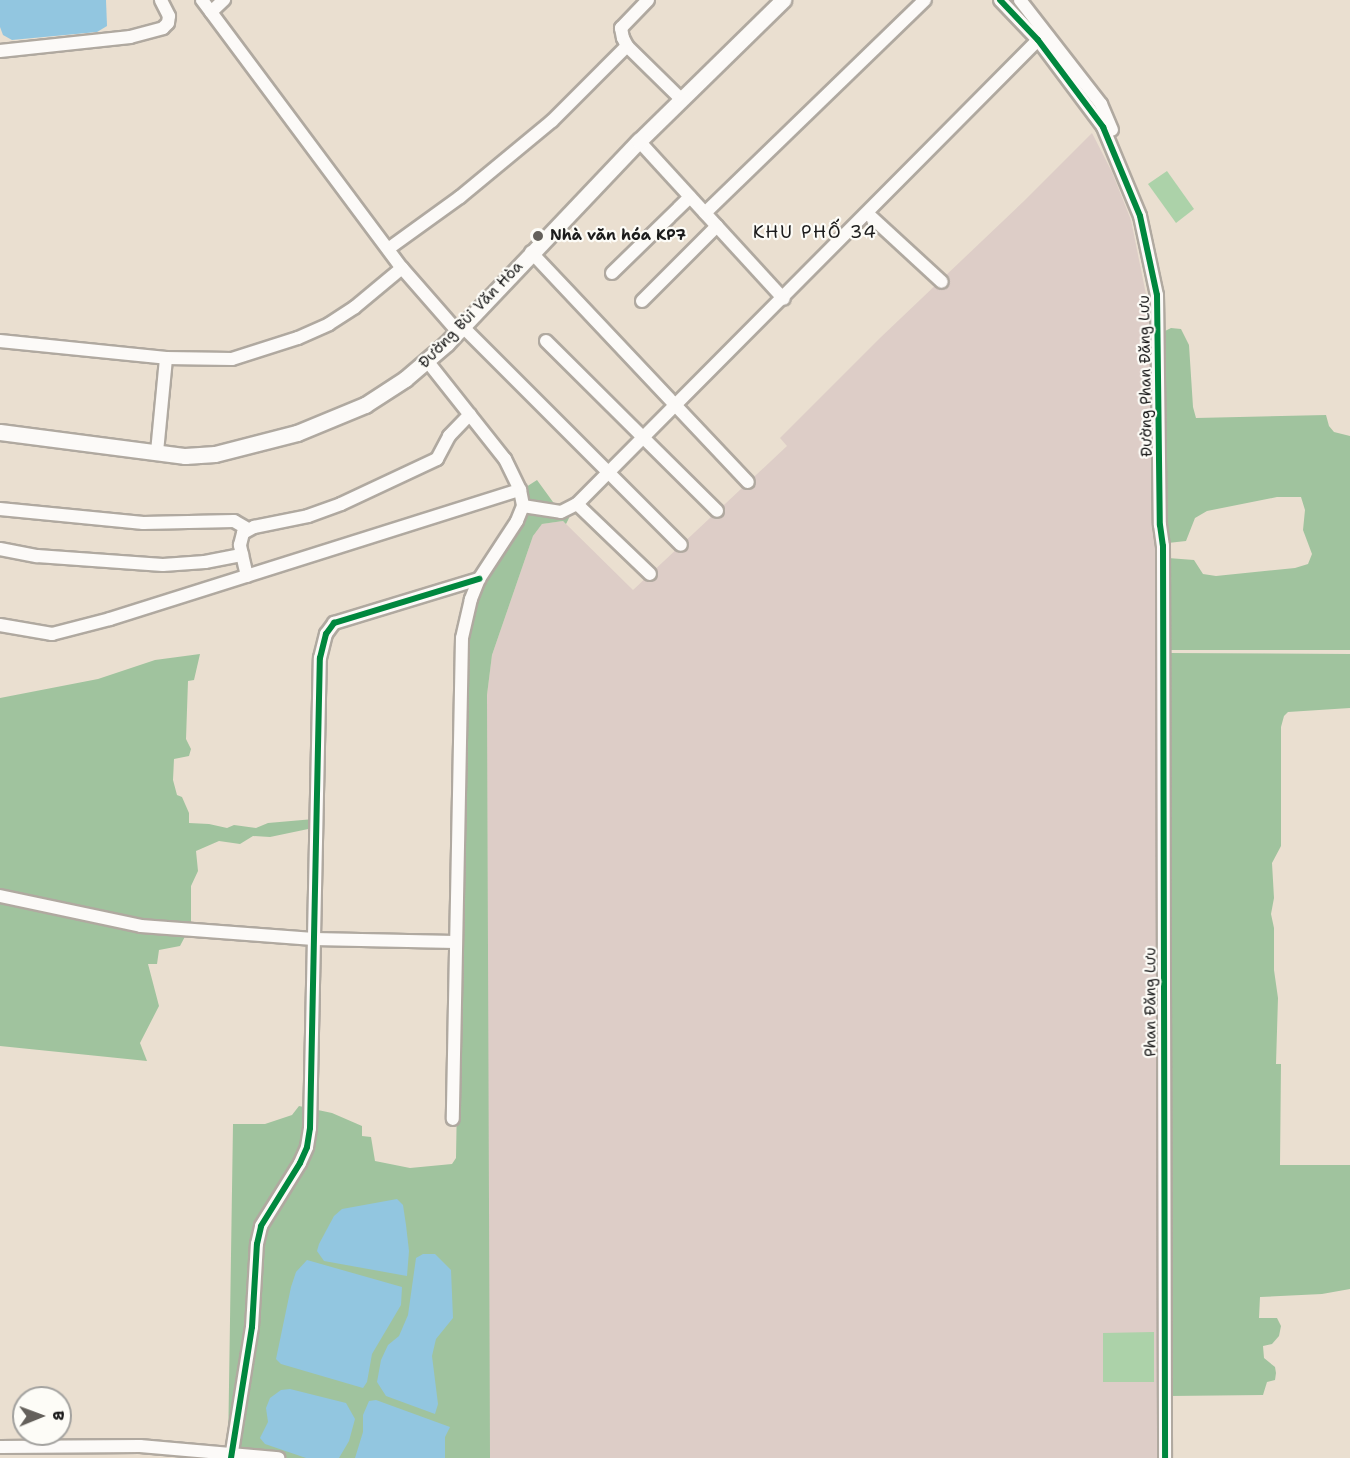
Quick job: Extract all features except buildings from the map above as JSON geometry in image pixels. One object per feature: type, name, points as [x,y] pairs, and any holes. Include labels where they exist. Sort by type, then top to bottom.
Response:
[{"type":"main road","name":"Đường Bùi Văn Hòa","points":[[0,432],[185,456],[215,454],[297,434],[365,405],[428,362],[639,141],[783,0]]},
{"type":"street","points":[[0,51],[130,37],[163,28],[168,23],[169,16],[161,0]]},
{"type":"street","points":[[201,0],[402,268],[461,329],[681,544]]},
{"type":"street","points":[[211,12],[224,0]]},
{"type":"street","points":[[648,0],[621,28],[627,46],[681,99]]},
{"type":"street","points":[[705,213],[926,0]]},
{"type":"street","name":"Đường Phan Đăng Lưu","points":[[1000,0],[1038,40],[1094,113],[1115,144],[1137,186],[1158,257],[1165,375],[1166,533],[1163,546]]},
{"type":"street","name":"Đường Phan Đăng Lưu","points":[[1020,0],[1101,104],[1115,144]]},
{"type":"street","points":[[523,506],[561,512],[577,504],[675,404],[784,299],[868,214],[929,147],[1038,40]]},
{"type":"street","points":[[388,249],[460,197],[552,121],[627,46]]},
{"type":"street","points":[[639,141],[784,299]]},
{"type":"street","points":[[612,273],[690,196]]},
{"type":"street","points":[[868,214],[942,282]]},
{"type":"street","points":[[642,301],[717,226]]},
{"type":"street","points":[[531,252],[748,482]]},
{"type":"street","points":[[0,340],[166,358],[232,359],[298,338],[355,307],[402,268]]},
{"type":"street","points":[[546,341],[717,511]]},
{"type":"street","points":[[157,452],[166,358]]},
{"type":"street","points":[[428,362],[505,459],[520,490],[523,506],[518,521],[479,579],[471,599],[462,638],[453,1119]]},
{"type":"street","points":[[0,509],[143,523],[234,521],[248,529],[308,516],[341,504],[437,459],[449,436],[470,414]]},
{"type":"street","points":[[0,625],[52,634],[248,576],[520,490]]},
{"type":"street","points":[[577,504],[650,574]]},
{"type":"street","points":[[248,529],[241,539],[242,555],[248,576]]},
{"type":"street","name":"Phan Đăng Lưu","points":[[1163,546],[1165,1458]]},
{"type":"street","points":[[0,549],[37,556],[163,565],[205,562],[242,555]]},
{"type":"street","points":[[231,1456],[252,1328],[257,1244],[261,1226],[307,1147],[312,1098],[320,658],[326,634],[334,622],[479,579]]},
{"type":"street","points":[[0,896],[141,926],[314,939],[455,942]]},
{"type":"street","points":[[0,1447],[140,1446],[231,1456],[278,1458]]},
{"type":"shaded area","points":[[1092,133],[1112,172],[1131,220],[1156,344],[1160,1458],[489,1458],[487,695],[492,655],[533,536],[542,524],[563,521],[633,590],[787,446],[780,438]]},
{"type":"green space","points":[[1167,171],[1194,209],[1176,223],[1148,184]]},
{"type":"green space","points":[[1171,328],[1181,329],[1189,345],[1193,407],[1196,418],[1326,415],[1329,426],[1334,432],[1350,436],[1350,650],[1167,650],[1168,558],[1194,560],[1203,574],[1216,576],[1295,568],[1308,564],[1312,554],[1303,530],[1305,510],[1301,497],[1277,497],[1207,511],[1195,518],[1186,541],[1168,543],[1165,331]]},
{"type":"green space","points":[[537,480],[553,502],[558,514],[570,513],[569,518],[566,524],[563,521],[542,524],[533,536],[492,655],[487,695],[490,1458],[287,1458],[277,1454],[228,1451],[233,1124],[265,1124],[292,1115],[299,1106],[332,1113],[362,1126],[362,1136],[371,1137],[375,1161],[410,1168],[452,1164],[456,1158],[465,638],[482,581],[520,522],[523,489]]},
{"type":"green space","points":[[1167,653],[1350,654],[1350,708],[1288,712],[1284,716],[1281,727],[1281,846],[1272,863],[1274,898],[1271,914],[1274,928],[1274,970],[1278,998],[1276,1064],[1281,1064],[1280,1165],[1350,1165],[1350,1289],[1322,1294],[1260,1297],[1259,1318],[1277,1318],[1281,1326],[1279,1336],[1272,1344],[1263,1346],[1264,1358],[1275,1367],[1276,1373],[1275,1380],[1267,1382],[1263,1395],[1170,1396]]},
{"type":"green space","points":[[200,654],[194,680],[188,681],[186,739],[191,749],[189,756],[174,759],[173,780],[177,795],[182,797],[189,813],[189,823],[227,828],[234,825],[256,828],[268,823],[314,819],[313,828],[270,837],[253,836],[240,844],[219,841],[196,851],[198,871],[191,886],[191,925],[180,946],[159,950],[157,964],[148,964],[159,1006],[140,1043],[147,1061],[0,1046],[0,698],[98,679],[155,660]]},
{"type":"green space","points":[[1154,1332],[1154,1382],[1103,1382],[1103,1333]]},
{"type":"water","points":[[0,0],[106,0],[107,26],[97,32],[12,40],[3,35],[0,27]]},
{"type":"water","points":[[397,1199],[403,1205],[406,1225],[409,1251],[407,1276],[324,1261],[317,1251],[319,1244],[334,1216],[342,1209]]},
{"type":"water","points":[[423,1254],[435,1254],[451,1270],[453,1318],[436,1339],[432,1356],[438,1404],[435,1414],[386,1396],[377,1382],[381,1360],[388,1345],[399,1336],[408,1315],[416,1258]]},
{"type":"water","points":[[307,1260],[402,1287],[401,1305],[372,1354],[367,1382],[363,1388],[281,1364],[276,1359],[291,1287],[296,1272]]},
{"type":"water","points":[[290,1389],[346,1403],[355,1419],[349,1441],[339,1458],[306,1458],[265,1444],[260,1438],[268,1422],[266,1408],[270,1398],[281,1390]]},
{"type":"water","points":[[376,1400],[450,1427],[445,1437],[445,1458],[355,1458],[363,1432],[363,1415],[369,1401]]},
{"type":"cycle path","points":[[1000,0],[1038,40],[1103,127],[1140,216],[1157,295],[1160,525],[1163,546],[1165,1458]]},
{"type":"cycle path","points":[[231,1458],[252,1327],[257,1244],[261,1226],[300,1163],[307,1147],[310,1128],[320,658],[326,634],[334,623],[479,579]]},
{"type":"place","name":"Nhà văn hóa KP7","points":[[538,236]]},
{"type":"district","name":"KHU PHỐ 34","points":[[815,232]]}]
